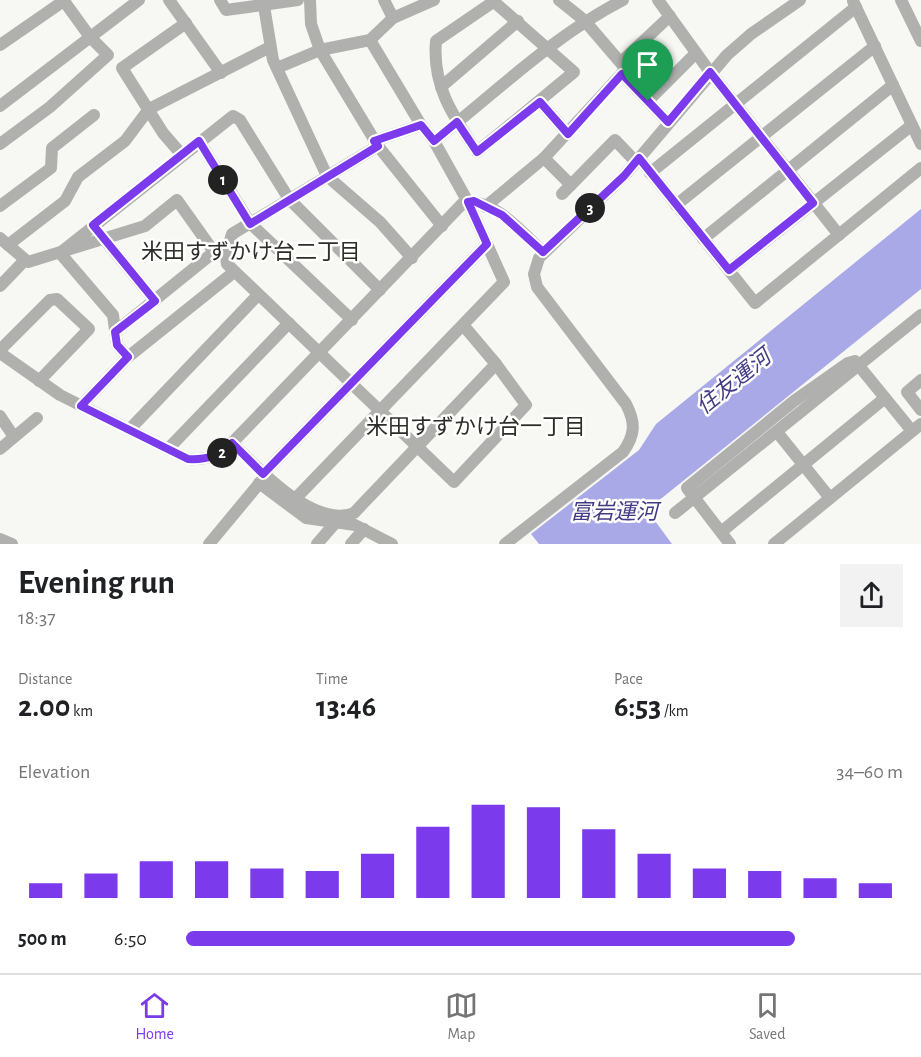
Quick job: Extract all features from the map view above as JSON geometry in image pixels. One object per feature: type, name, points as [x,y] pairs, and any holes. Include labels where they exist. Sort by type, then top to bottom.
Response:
[{"type":"street","points":[[2,41],[64,0],[90,37],[122,68],[163,133],[182,155]]},
{"type":"street","points":[[0,106],[139,0]]},
{"type":"street","points":[[169,0],[221,73]]},
{"type":"street","points":[[220,0],[226,10],[264,2],[298,0]]},
{"type":"street","points":[[310,0],[311,24],[320,50],[376,144],[442,226]]},
{"type":"street","points":[[384,0],[393,18]]},
{"type":"street","points":[[277,68],[320,50],[370,40],[393,18],[434,0]]},
{"type":"street","points":[[559,0],[584,20],[648,101],[668,122]]},
{"type":"street","points":[[434,141],[547,46],[584,20],[623,0]]},
{"type":"street","points":[[658,0],[710,72],[839,235]]},
{"type":"street","points":[[505,544],[623,452],[632,438],[633,426],[626,404],[537,287],[534,274],[543,252],[638,160],[710,72],[751,34],[800,0]]},
{"type":"street","points":[[901,0],[921,41]]},
{"type":"street","points":[[493,1],[574,72],[477,152],[457,122],[441,87],[434,64],[436,41],[493,1]]},
{"type":"street","points":[[264,2],[270,47],[277,68],[327,176],[380,222],[412,258]]},
{"type":"street","points":[[650,173],[854,3],[921,144]]},
{"type":"street","points":[[485,207],[544,158],[568,134],[621,68],[670,16]]},
{"type":"street","points":[[441,87],[518,21]]},
{"type":"street","points":[[122,68],[186,23]]},
{"type":"street","points":[[295,499],[504,282],[468,202],[434,141],[421,125],[370,40]]},
{"type":"street","points":[[676,205],[875,46]]},
{"type":"street","points":[[270,47],[149,109],[125,141],[78,177],[65,201],[4,242],[28,262],[145,226],[177,200],[234,272],[321,352],[454,482],[526,405],[464,325]]},
{"type":"street","points":[[648,101],[696,53]]},
{"type":"street","points":[[0,143],[50,107],[108,55]]},
{"type":"street","points":[[703,239],[893,85]]},
{"type":"street","points":[[540,102],[568,134]]},
{"type":"street","points":[[0,206],[51,168],[52,148],[94,115]]},
{"type":"street","points":[[60,253],[233,116],[240,120],[289,199],[380,290]]},
{"type":"street","points":[[115,332],[220,254],[232,234],[376,144],[421,125]]},
{"type":"street","points":[[729,270],[912,125]]},
{"type":"street","points":[[544,158],[567,190],[615,140],[650,173],[756,303],[921,168]]},
{"type":"street","points":[[199,141],[250,224],[352,320]]},
{"type":"street","points":[[39,381],[89,329],[57,299],[50,300],[0,352],[39,381],[81,406],[188,459],[204,460],[218,456],[232,443],[464,202],[485,207],[502,215],[543,252]]},
{"type":"street","points":[[93,225],[155,301]]},
{"type":"street","points":[[209,544],[262,478],[487,244]]},
{"type":"street","points":[[60,253],[113,315],[117,345],[128,357]]},
{"type":"street","points":[[0,286],[25,260]]},
{"type":"street","points":[[81,406],[128,357],[234,272]]},
{"type":"street","points":[[129,430],[258,295]]},
{"type":"street","points":[[675,513],[921,315]]},
{"type":"street","points":[[168,449],[289,323]]},
{"type":"street","points":[[730,544],[687,488],[763,426],[848,363],[855,361],[885,398],[917,428],[774,544]]},
{"type":"street","points":[[262,478],[310,510],[347,515],[354,513],[496,364]]},
{"type":"street","points":[[921,380],[907,392],[921,410]]},
{"type":"street","points":[[721,532],[885,398]]},
{"type":"street","points":[[0,416],[14,437]]},
{"type":"street","points":[[0,449],[37,418]]},
{"type":"street","points":[[777,432],[830,498]]},
{"type":"street","points":[[232,443],[262,478],[306,518],[364,529],[392,544]]},
{"type":"street","points":[[317,544],[336,522]]},
{"type":"street","points":[[351,544],[364,529]]},
{"type":"street","points":[[0,539],[12,544]]},
{"type":"water","name":"富岩運河","points":[[921,209],[921,289],[647,510],[672,544],[539,544],[531,534],[639,450],[656,424]]},
{"type":"district","name":"米田すずかけ台二丁目","points":[[251,251]]},
{"type":"district","name":"米田すずかけ台一丁目","points":[[476,426]]},
{"type":"route","points":[[710,72],[813,203],[729,270],[639,158],[624,176],[543,252],[502,215],[474,201],[468,202],[487,244],[263,474],[232,443],[218,456],[204,460],[188,459],[81,406],[128,357],[117,345],[115,332],[155,301],[93,225],[199,141],[250,224],[378,146],[374,141],[421,125],[434,141],[457,122],[477,152],[540,102],[568,134],[622,74],[648,101],[668,122],[710,72]]},
{"type":"water label","name":"住友運河","points":[[733,381]]}]
